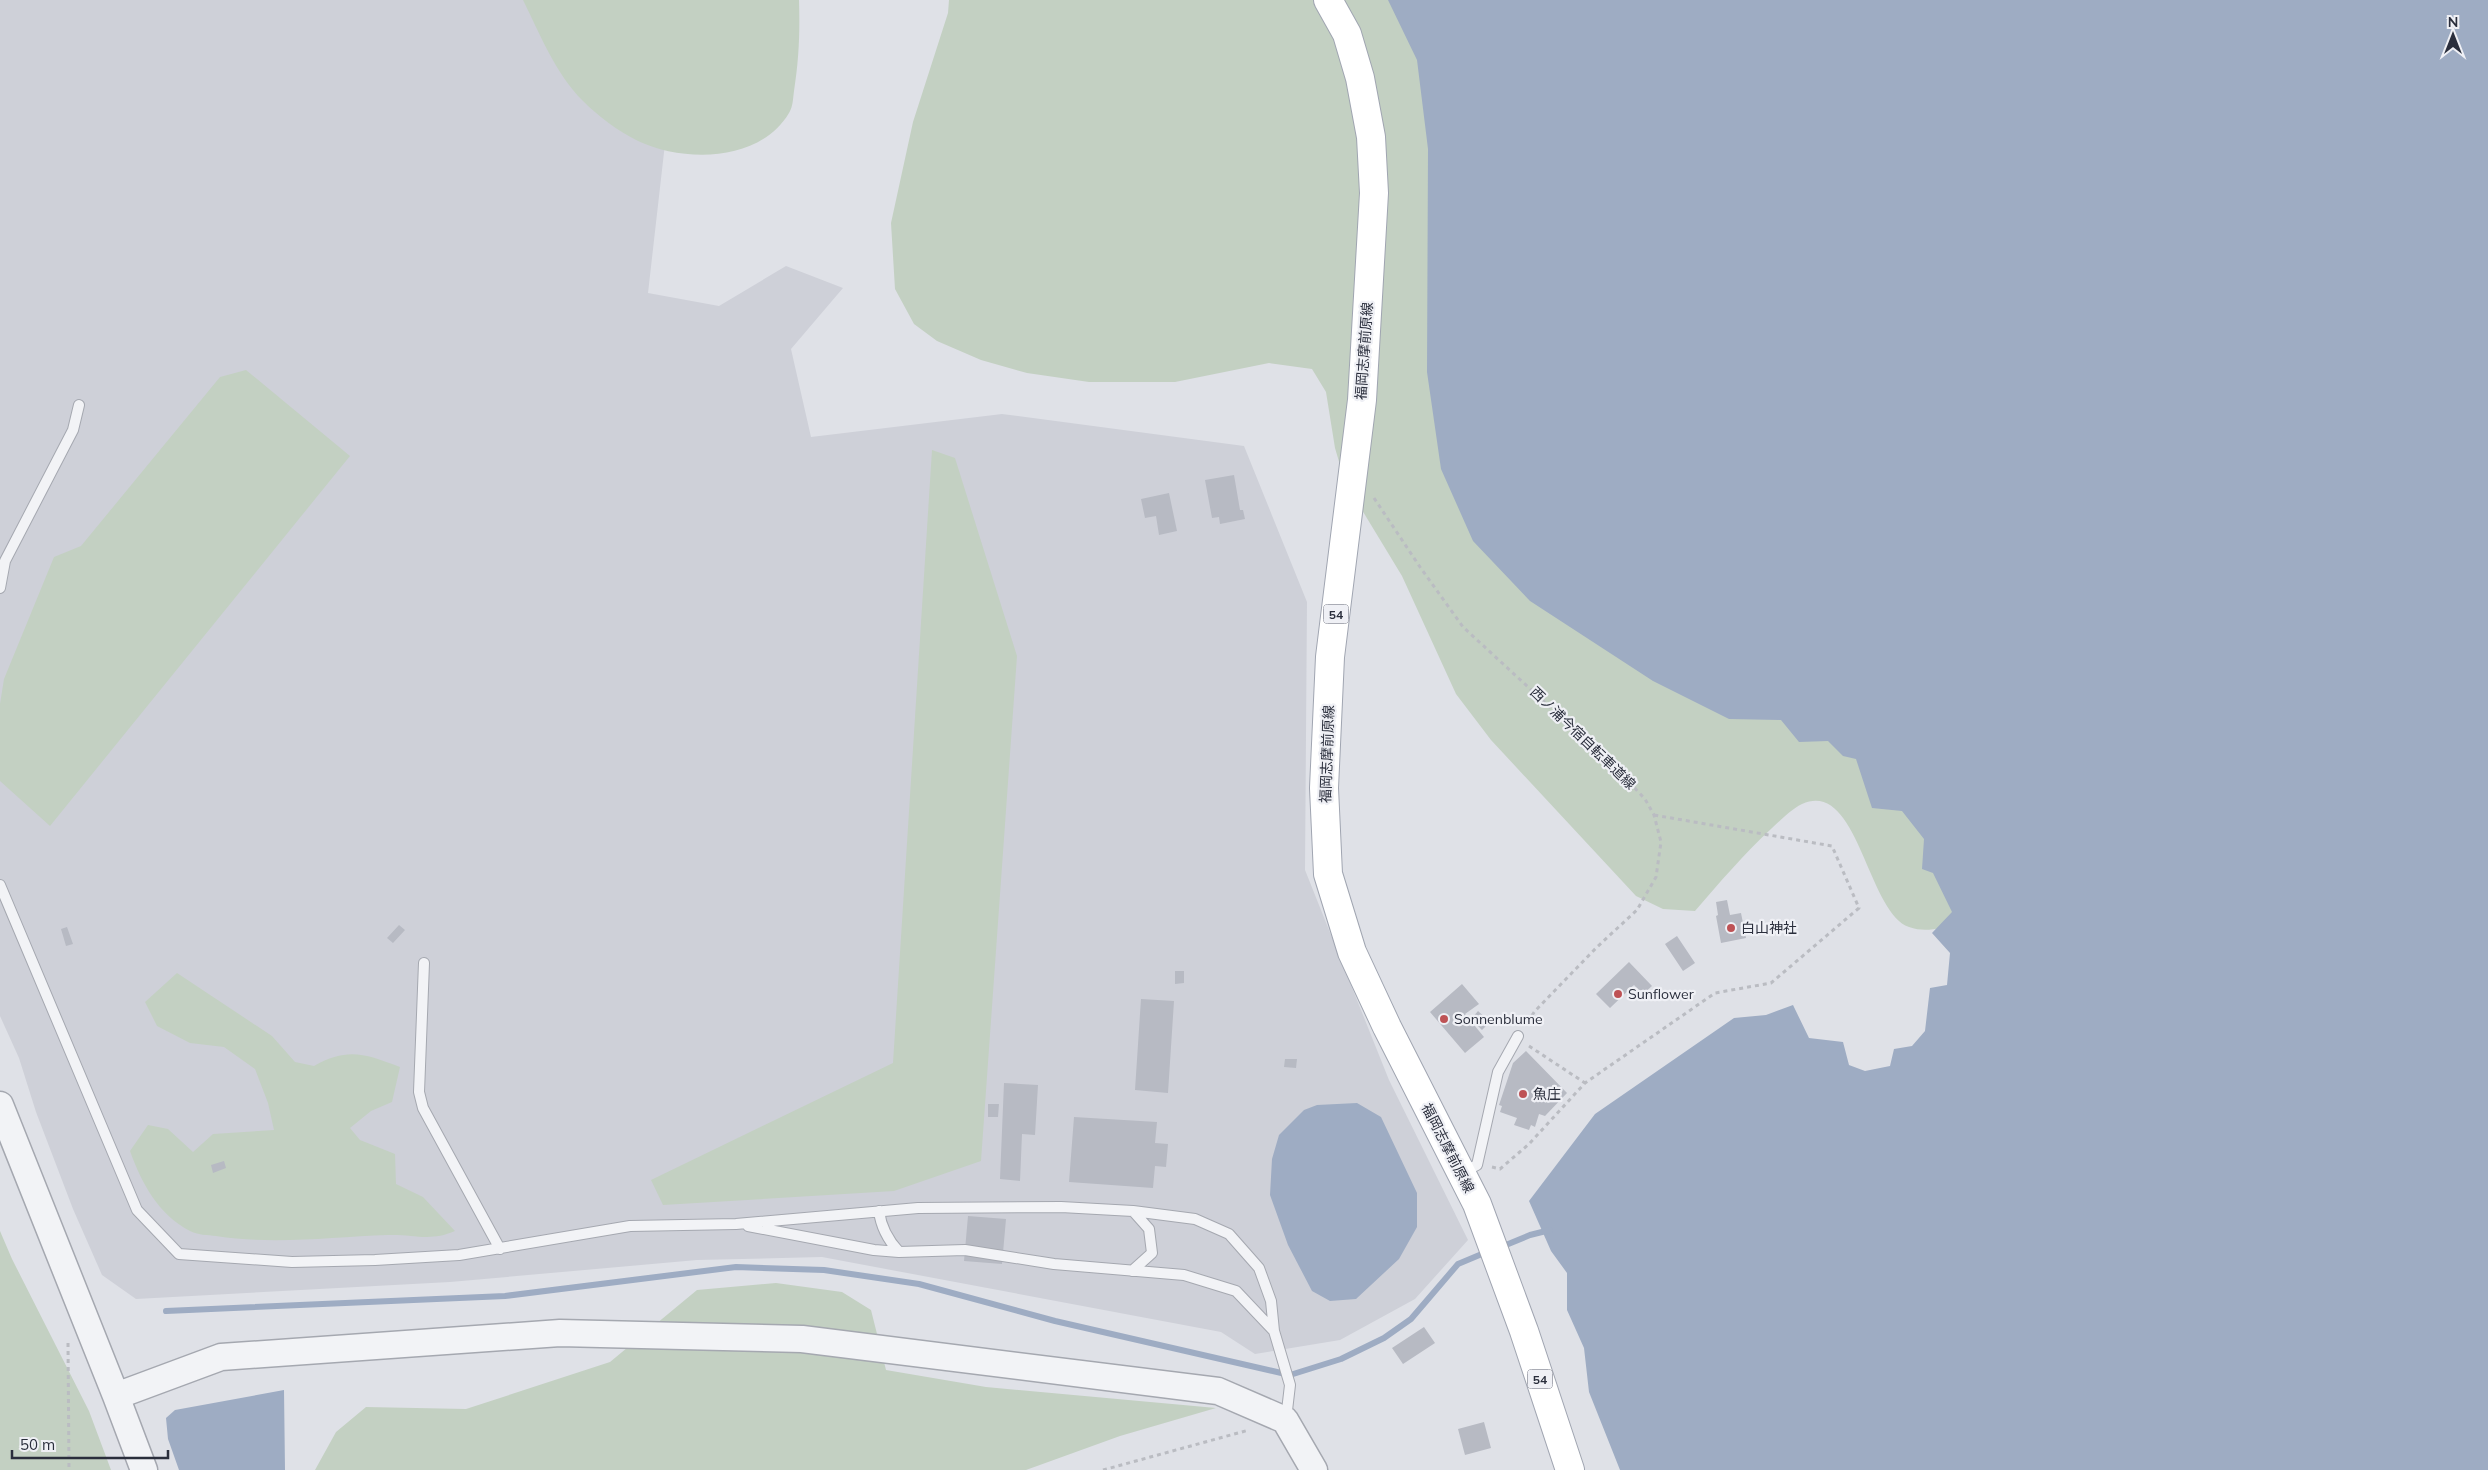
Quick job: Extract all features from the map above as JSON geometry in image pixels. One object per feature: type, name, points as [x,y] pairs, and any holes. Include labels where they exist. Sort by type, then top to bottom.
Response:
[{"type":"main road","name":"福岡志摩前原線","points":[[1328,0],[1347,34],[1360,78],[1371,137],[1374,193],[1362,400],[1330,657],[1324,788],[1328,874],[1352,952],[1423,1099],[1470,1168],[1477,1204],[1508,1288],[1570,1470]]},
{"type":"street","points":[[0,1105],[144,1470]]},
{"type":"street","points":[[116,1396],[221,1357],[570,1334],[812,1340],[1218,1391],[1285,1420],[1314,1470]]},
{"type":"lane","points":[[0,588],[5,562],[73,430],[79,405]]},
{"type":"lane","points":[[0,886],[137,1210],[179,1254],[310,1261],[440,1256],[500,1249],[630,1226],[736,1224],[918,1208],[1042,1207],[1133,1211],[1195,1219],[1229,1234],[1259,1268],[1271,1302],[1274,1331],[1290,1385],[1285,1420]]},
{"type":"lane","points":[[424,963],[419,1092],[423,1108],[500,1249]]},
{"type":"lane","points":[[1470,1168],[1498,1072],[1518,1036]]},
{"type":"lane","points":[[879,1211],[881,1223],[889,1241],[899,1252]]},
{"type":"lane","points":[[1132,1270],[1152,1253],[1149,1229],[1133,1211]]},
{"type":"lane","points":[[736,1224],[874,1250],[899,1252],[965,1250],[1054,1264],[1184,1275],[1236,1291],[1274,1331]]},
{"type":"path","name":"西ノ浦今宿自転車道線","points":[[1353,473],[1378,502],[1420,567],[1463,627],[1616,768],[1644,799],[1654,815],[1660,842],[1656,877],[1637,910],[1597,947],[1535,1010],[1518,1036]]},
{"type":"path","points":[[1470,1168],[1500,1169],[1529,1144],[1585,1083],[1715,993],[1771,983],[1859,908],[1832,846],[1654,815]]},
{"type":"path","points":[[1518,1036],[1585,1083]]},
{"type":"path","points":[[68,1334],[69,1470]]},
{"type":"path","points":[[1103,1470],[1285,1420]]},
{"type":"shaded area","points":[[0,0],[640,0],[676,47],[648,293],[719,306],[786,266],[843,288],[791,349],[811,437],[1002,414],[1244,446],[1307,602],[1305,870],[1389,1080],[1468,1240],[1415,1299],[1340,1340],[1255,1354],[1221,1332],[822,1257],[697,1260],[450,1282],[136,1299],[102,1275],[73,1209],[36,1112],[19,1058],[0,1016]]},
{"type":"green space","points":[[523,0],[799,0],[798,57],[793,102],[790,111],[776,129],[760,141],[741,149],[720,154],[677,153],[638,141],[602,118],[573,90],[556,66]]},
{"type":"green space","points":[[949,0],[1528,0],[1874,634],[1957,924],[1921,930],[1909,927],[1895,916],[1882,898],[1849,828],[1836,810],[1821,801],[1802,804],[1786,815],[1742,858],[1695,911],[1663,909],[1636,896],[1491,740],[1456,694],[1402,576],[1345,482],[1335,448],[1326,392],[1312,369],[1269,363],[1175,382],[1089,382],[1027,373],[981,360],[937,341],[914,324],[895,289],[891,223],[913,122],[948,13]]},
{"type":"green space","points":[[246,370],[350,456],[50,826],[0,781],[0,704],[4,679],[54,557],[81,546],[220,377]]},
{"type":"green space","points":[[932,450],[955,458],[1017,656],[981,1161],[894,1191],[663,1205],[651,1180],[893,1063]]},
{"type":"green space","points":[[177,973],[272,1036],[295,1062],[314,1066],[337,1056],[357,1055],[377,1059],[400,1067],[392,1102],[371,1111],[350,1128],[360,1140],[395,1154],[396,1184],[423,1197],[455,1231],[430,1237],[388,1235],[302,1240],[238,1239],[203,1235],[190,1231],[169,1216],[152,1197],[130,1151],[148,1125],[168,1129],[193,1152],[213,1134],[274,1130],[268,1103],[255,1069],[224,1047],[190,1043],[157,1026],[145,1002]]},
{"type":"green space","points":[[0,1231],[12,1259],[89,1411],[111,1470],[0,1470]]},
{"type":"green space","points":[[776,1283],[842,1292],[871,1310],[886,1370],[986,1387],[1216,1408],[1120,1436],[1026,1470],[315,1470],[336,1432],[366,1407],[466,1409],[610,1362],[697,1290]]},
{"type":"water","points":[[1388,0],[2488,0],[2488,1470],[1620,1470],[1589,1392],[1584,1348],[1567,1310],[1567,1273],[1551,1251],[1529,1201],[1595,1114],[1734,1018],[1766,1015],[1793,1005],[1809,1038],[1843,1042],[1849,1065],[1865,1071],[1890,1066],[1894,1049],[1912,1046],[1925,1031],[1930,988],[1947,985],[1950,953],[1932,933],[1952,912],[1933,873],[1922,869],[1924,839],[1902,811],[1872,808],[1856,759],[1843,756],[1828,741],[1799,742],[1781,720],[1729,719],[1653,681],[1530,601],[1473,541],[1441,469],[1427,372],[1428,149],[1417,60]]},
{"type":"water","points":[[1357,1103],[1381,1117],[1417,1193],[1417,1227],[1399,1259],[1356,1299],[1330,1301],[1312,1291],[1288,1245],[1270,1195],[1272,1159],[1279,1135],[1304,1110],[1317,1105]]},
{"type":"water","points":[[284,1390],[285,1470],[179,1470],[168,1439],[166,1418],[175,1410]]},
{"type":"building","points":[[1234,475],[1240,510],[1243,510],[1245,519],[1220,524],[1219,517],[1212,518],[1205,480]]},
{"type":"building","points":[[1169,493],[1177,531],[1159,535],[1156,516],[1145,518],[1141,499]]},
{"type":"building","points":[[1727,900],[1730,915],[1741,913],[1746,938],[1721,943],[1716,916],[1718,915],[1716,902]]},
{"type":"building","points":[[399,925],[405,930],[393,943],[387,938]]},
{"type":"building","points":[[67,927],[73,944],[66,946],[61,929]]},
{"type":"building","points":[[1677,936],[1695,963],[1683,971],[1665,944]]},
{"type":"building","points":[[1629,962],[1652,986],[1643,994],[1634,985],[1610,1008],[1596,994]]},
{"type":"building","points":[[1175,971],[1184,971],[1184,983],[1175,984]]},
{"type":"building","points":[[1462,984],[1479,1004],[1465,1014],[1484,1037],[1465,1053],[1430,1012]]},
{"type":"building","points":[[1141,999],[1174,1001],[1168,1093],[1135,1090]]},
{"type":"building","points":[[1478,1011],[1490,1022],[1482,1030],[1471,1019]]},
{"type":"building","points":[[1526,1051],[1567,1093],[1545,1116],[1539,1114],[1535,1127],[1531,1125],[1529,1130],[1514,1125],[1517,1118],[1500,1112],[1502,1106],[1499,1105],[1513,1063]]},
{"type":"building","points":[[1285,1059],[1297,1059],[1296,1068],[1284,1067]]},
{"type":"building","points":[[1004,1083],[1038,1085],[1035,1135],[1022,1134],[1020,1181],[1000,1179]]},
{"type":"building","points":[[988,1104],[999,1104],[998,1117],[988,1117]]},
{"type":"building","points":[[1074,1117],[1157,1122],[1155,1143],[1168,1144],[1166,1167],[1155,1166],[1153,1188],[1069,1182]]},
{"type":"building","points":[[224,1161],[226,1168],[213,1173],[211,1165]]},
{"type":"building","points":[[968,1216],[1006,1219],[1002,1264],[964,1261]]},
{"type":"building","points":[[1424,1327],[1435,1343],[1403,1364],[1392,1348]]},
{"type":"building","points":[[1484,1422],[1491,1448],[1465,1455],[1458,1429]]},
{"type":"waterway","points":[[1501,1247],[1530,1235],[1550,1230]]},
{"type":"waterway","points":[[166,1311],[505,1296],[736,1267],[824,1270],[919,1284],[1055,1321],[1290,1375],[1341,1359],[1384,1338],[1411,1319],[1458,1264],[1489,1251]]},
{"type":"place","name":"白山神社","points":[[1731,928]]},
{"type":"place","name":"Sunflower","points":[[1618,994]]},
{"type":"place","name":"Sonnenblume","points":[[1444,1019]]},
{"type":"place","name":"魚庄","points":[[1523,1094]]}]
